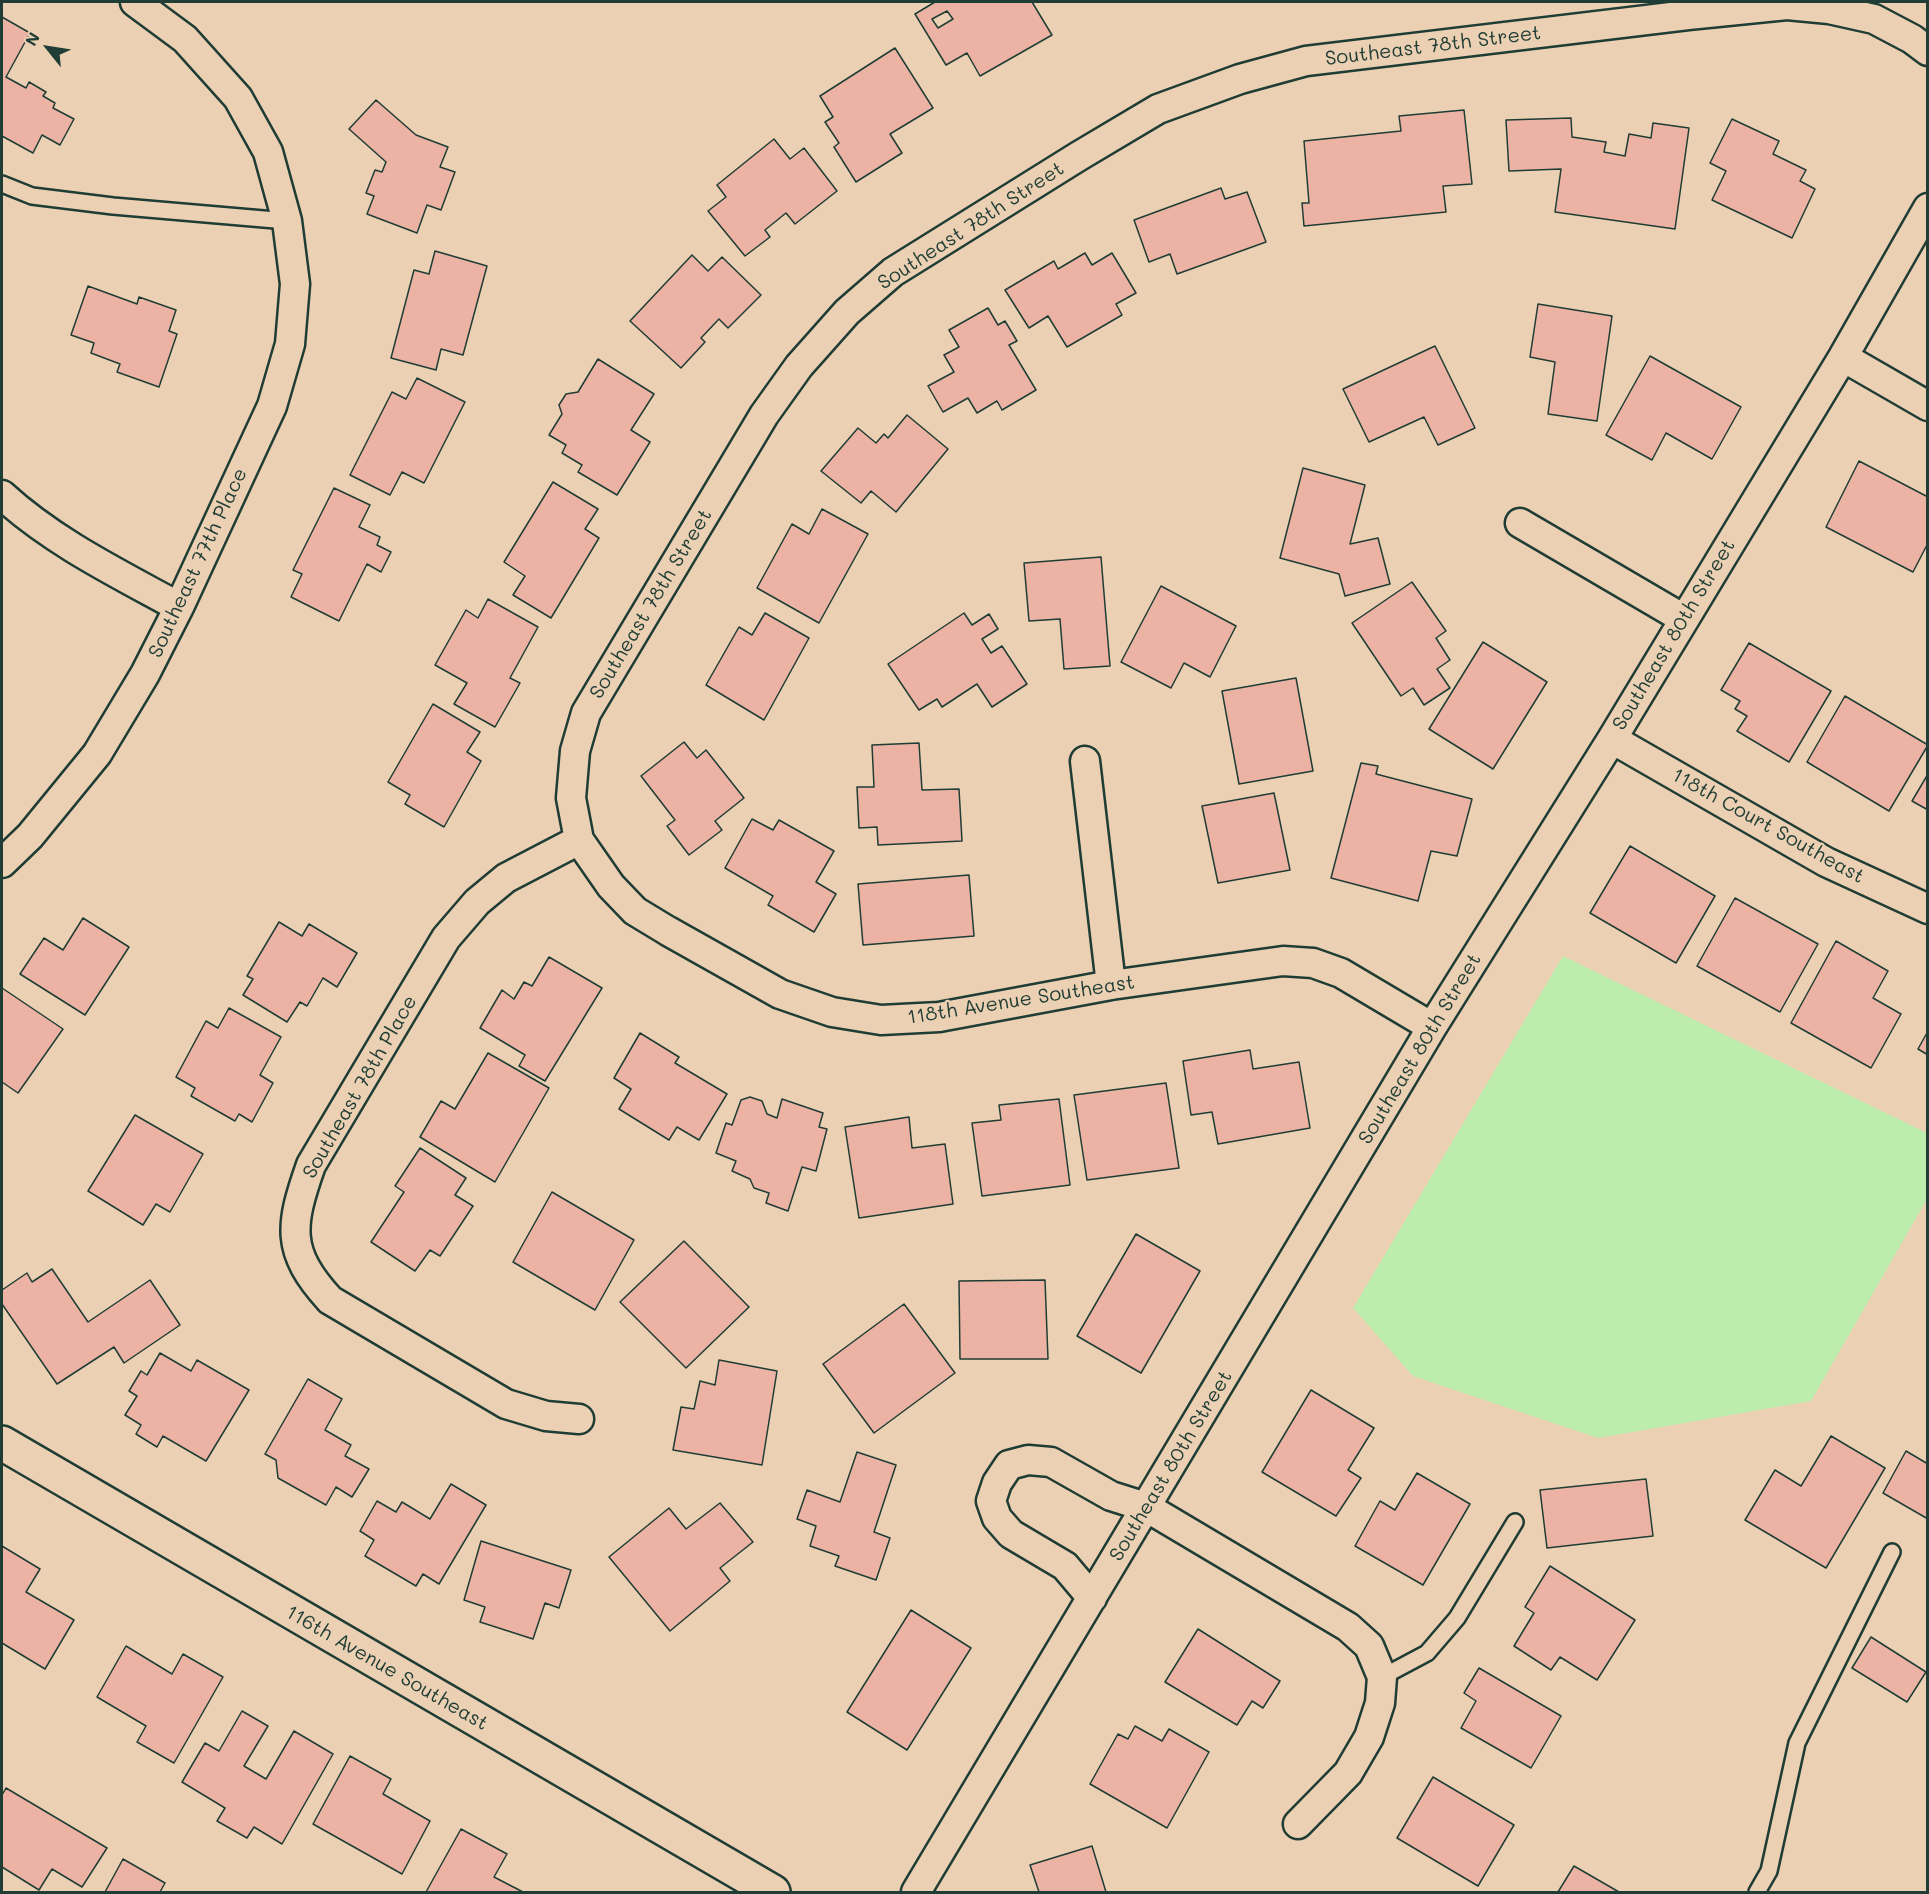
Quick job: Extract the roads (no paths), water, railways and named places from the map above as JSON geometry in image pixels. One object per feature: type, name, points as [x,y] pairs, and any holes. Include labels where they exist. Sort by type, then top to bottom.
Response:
[{"type":"street","points":[[135,2],[185,39],[238,98],[268,152],[287,221]]},
{"type":"street","name":"Southeast 78th Street","points":[[579,840],[571,798],[574,752],[586,713],[764,415],[799,366],[847,312],[893,272],[1079,156],[1158,110],[1240,79],[1306,61],[1686,8],[1787,5],[1829,9],[1874,19],[1912,39],[1928,51]]},
{"type":"street","name":"Southeast 80th Street","points":[[916,1893],[1432,1028],[1612,739],[1843,357],[1928,208]]},
{"type":"street","name":"Southeast 77th Place","points":[[2,863],[30,836],[97,754],[145,674],[179,607],[272,406],[290,344],[295,284],[287,221]]},
{"type":"street","points":[[1843,357],[1928,406]]},
{"type":"street","points":[[2,495],[15,508],[93,559],[179,607]]},
{"type":"street","points":[[1520,522],[1684,619]]},
{"type":"street","name":"118th Court Southeast","points":[[1612,739],[1826,862],[1928,909]]},
{"type":"street","points":[[1085,761],[1111,985]]},
{"type":"street","name":"118th Avenue Southeast","points":[[579,840],[611,886],[636,911],[780,994],[832,1012],[881,1020],[939,1017],[1111,985],[1283,961],[1312,963],[1341,973],[1432,1028]]},
{"type":"street","name":"Southeast 78th Place","points":[[579,840],[506,878],[477,902],[446,938],[311,1165],[298,1200],[295,1232],[299,1257],[312,1281],[330,1300],[506,1404],[546,1416],[579,1419]]},
{"type":"street","name":"116th Avenue Southeast","points":[[2,1443],[773,1893]]},
{"type":"street","points":[[1092,1599],[1065,1566],[1011,1534],[997,1518],[991,1501],[997,1483],[1010,1466],[1028,1460],[1051,1462],[1111,1496],[1146,1507],[1348,1627],[1369,1646],[1382,1677],[1380,1703],[1369,1737],[1348,1773],[1298,1824]]},
{"type":"lane","points":[[2,184],[32,196],[113,206],[287,221]]},
{"type":"lane","points":[[1382,1677],[1427,1653],[1457,1618],[1515,1522]]},
{"type":"lane","points":[[1757,1893],[1769,1871],[1797,1743],[1892,1552]]}]
